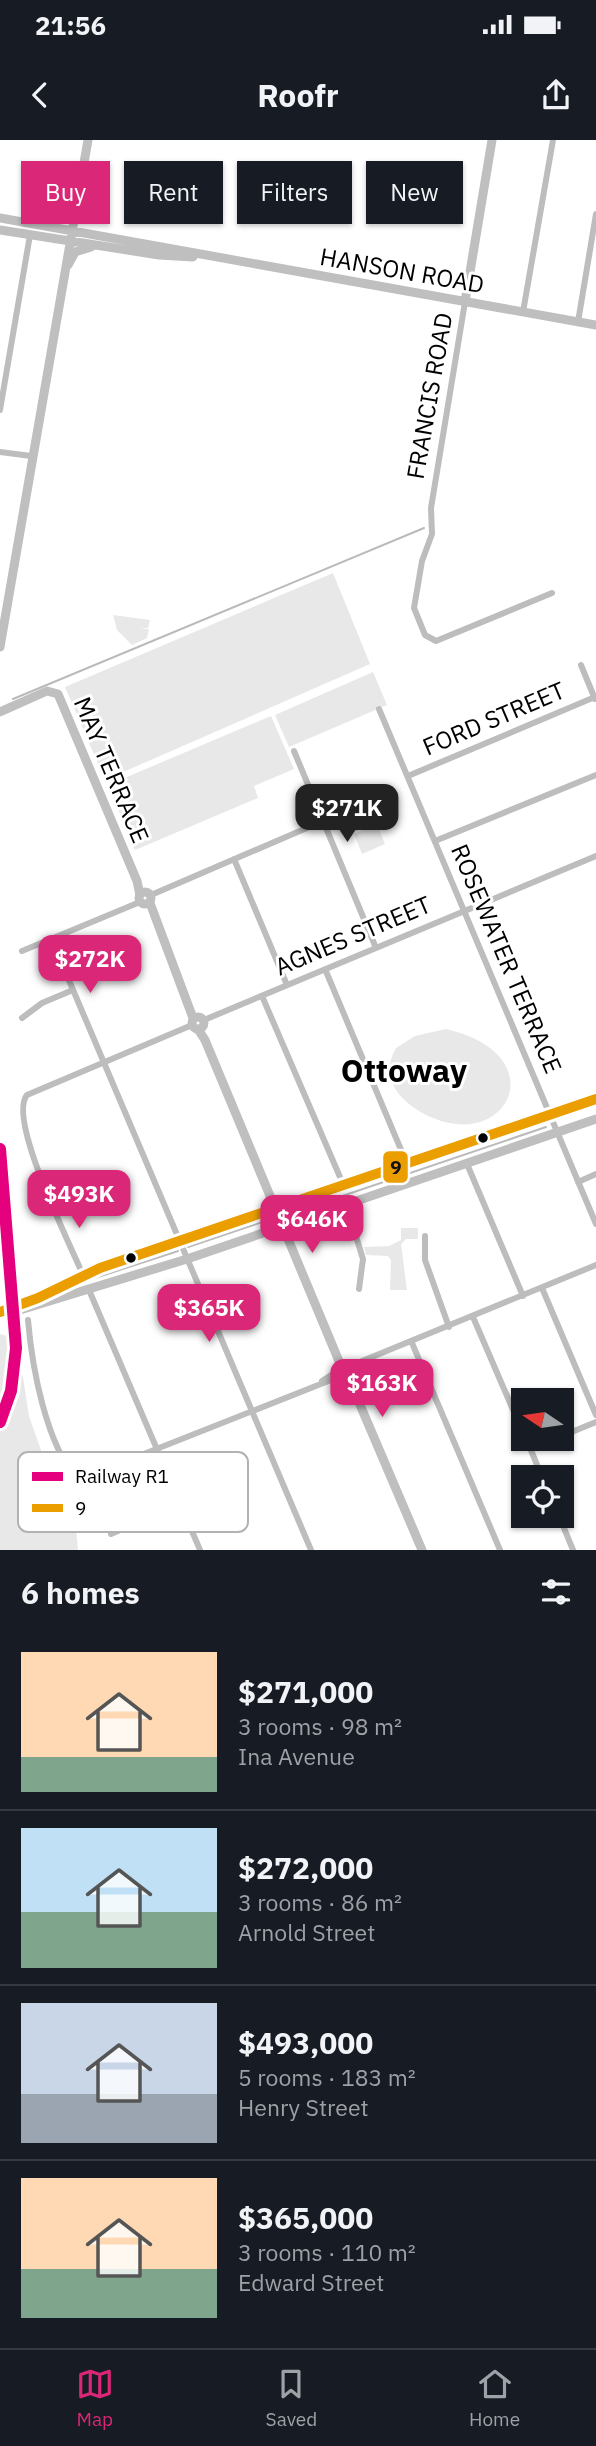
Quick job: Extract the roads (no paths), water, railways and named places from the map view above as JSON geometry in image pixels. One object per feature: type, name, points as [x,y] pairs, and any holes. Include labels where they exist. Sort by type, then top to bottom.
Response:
[{"type":"main road","points":[[84,161],[88,140]]},
{"type":"main road","name":"FRANCIS ROAD","points":[[465,302],[492,140]]},
{"type":"main road","name":"HANSON ROAD","points":[[0,218],[202,257],[596,325]]},
{"type":"main road","points":[[51,228],[62,224]]},
{"type":"main road","points":[[0,647],[73,224]]},
{"type":"main road","points":[[77,224],[78,229],[89,234]]},
{"type":"main road","name":"HANSON ROAD","points":[[0,230],[159,255],[202,257]]},
{"type":"main road","points":[[55,239],[64,271]]},
{"type":"main road","points":[[64,271],[75,252],[96,246]]},
{"type":"main road","name":"MAY TERRACE","points":[[0,712],[47,691],[58,694],[422,1550]]},
{"type":"main road","points":[[0,1312],[50,1293],[83,1275],[179,1240],[596,1099]]},
{"type":"main road","points":[[0,1312],[70,1296],[187,1259],[596,1119]]},
{"type":"main road","points":[[50,1293],[53,1297],[70,1296]]},
{"type":"street","points":[[523,312],[553,140]]},
{"type":"street","points":[[578,321],[596,214]]},
{"type":"street","points":[[0,410],[30,235]]},
{"type":"street","name":"FRANCIS ROAD","points":[[465,302],[430,508],[432,534],[422,561],[414,608],[425,635],[431,640],[443,639],[552,593]]},
{"type":"street","points":[[0,452],[31,456]]},
{"type":"street","points":[[581,665],[595,699]]},
{"type":"street","name":"FORD STREET","points":[[408,776],[595,699]]},
{"type":"street","name":"ROSEWATER TERRACE","points":[[379,709],[596,1224]]},
{"type":"street","points":[[294,751],[376,948]]},
{"type":"street","points":[[435,841],[596,775]]},
{"type":"street","points":[[22,951],[323,821]]},
{"type":"street","name":"AGNES STREET","points":[[103,1063],[596,856]]},
{"type":"street","points":[[234,859],[287,985]]},
{"type":"street","points":[[51,938],[311,1550]]},
{"type":"street","points":[[325,969],[407,1164]]},
{"type":"street","points":[[22,1018],[42,1003],[73,990]]},
{"type":"street","points":[[262,996],[343,1184]]},
{"type":"street","points":[[83,1275],[27,1143],[21,1114],[24,1097],[103,1063]]},
{"type":"street","points":[[467,1164],[523,1296]]},
{"type":"street","points":[[578,1182],[596,1174]]},
{"type":"street","points":[[346,1204],[363,1259],[359,1289]]},
{"type":"street","points":[[425,1236],[425,1260],[449,1327]]},
{"type":"street","points":[[152,1452],[596,1265]]},
{"type":"street","points":[[542,1288],[596,1415]]},
{"type":"street","points":[[89,1290],[157,1450]]},
{"type":"street","points":[[474,1317],[511,1405]]},
{"type":"street","points":[[27,1320],[32,1364],[43,1405],[62,1452]]},
{"type":"street","points":[[412,1343],[500,1550]]},
{"type":"street","points":[[574,1431],[596,1422]]},
{"type":"street","points":[[564,1528],[573,1550]]},
{"type":"street","points":[[111,1534],[116,1532]]},
{"type":"street","points":[[193,1532],[200,1550]]},
{"type":"waterway","points":[[13,699],[424,528]]},
{"type":"waterway","points":[[286,1215],[546,1127]]},
{"type":"waterway","points":[[188,1247],[274,1218]]},
{"type":"waterway","points":[[95,1278],[178,1251]]},
{"type":"rail line","name":"R1","points":[[0,1149],[16,1348],[11,1391],[0,1422]]},
{"type":"district","name":"Ottoway","points":[[404,1071]]}]
